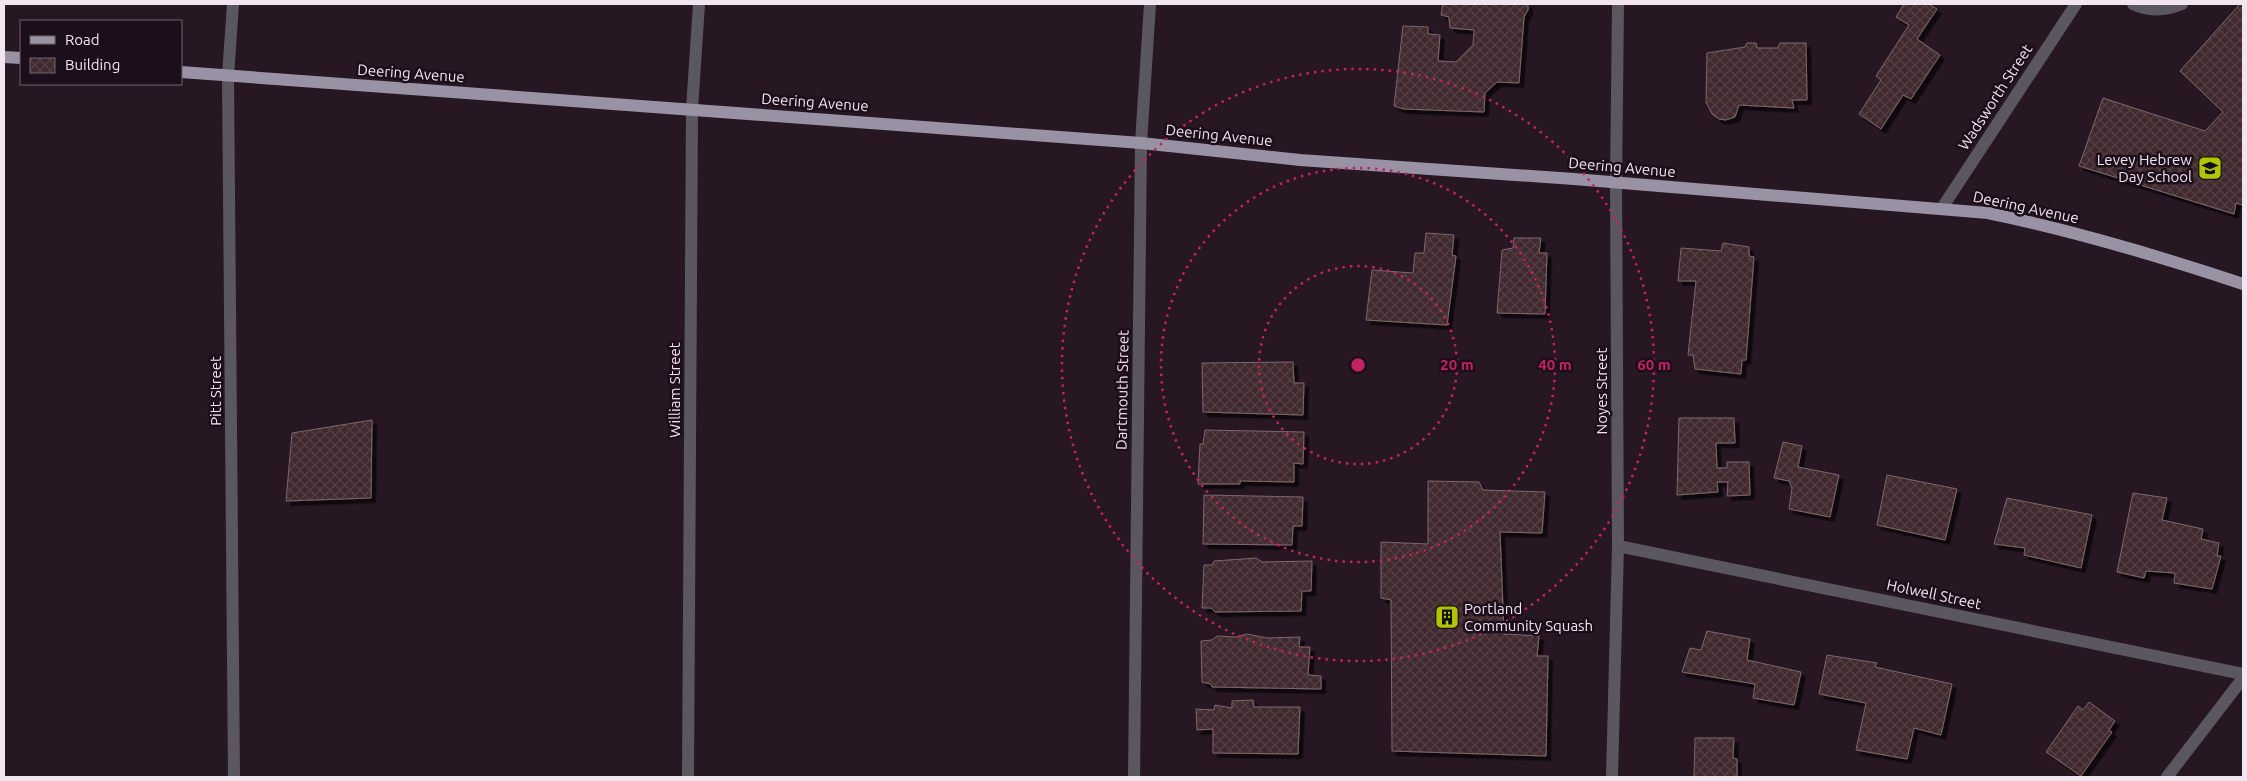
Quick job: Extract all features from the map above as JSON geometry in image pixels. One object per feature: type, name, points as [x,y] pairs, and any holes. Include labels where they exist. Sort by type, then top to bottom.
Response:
[{"type":"main road","points":[[4,57],[20,58]]},
{"type":"main road","name":"Deering Avenue","points":[[182,72],[1141,143],[1300,160],[1616,182],[1988,212],[2053,227],[2158,256],[2243,284]]},
{"type":"street","name":"Pitt Street","points":[[233,4],[228,76],[234,777]]},
{"type":"street","name":"William Street","points":[[688,777],[692,109],[699,4]]},
{"type":"street","name":"Dartmouth Street","points":[[1134,777],[1141,143],[1150,4]]},
{"type":"street","name":"Noyes Street","points":[[1612,777],[1618,546],[1616,182],[1618,4]]},
{"type":"street","name":"Wadsworth Street","points":[[1942,208],[2076,4]]},
{"type":"street","points":[[2133,4],[2142,8],[2156,10],[2182,4]]},
{"type":"street","name":"Holwell Street","points":[[1618,546],[2243,674]]},
{"type":"street","points":[[2167,777],[2243,678]]},
{"type":"building","points":[[1443,4],[1528,4],[1528,10],[1524,17],[1519,83],[1497,82],[1485,93],[1484,112],[1404,109],[1394,106],[1403,26],[1428,27],[1428,34],[1440,35],[1438,61],[1456,62],[1473,45],[1474,30],[1450,28],[1449,17],[1441,15]]},
{"type":"building","points":[[1904,4],[1928,4],[1937,9],[1917,39],[1940,55],[1911,99],[1903,95],[1881,129],[1859,114],[1881,80],[1876,76],[1909,25],[1896,17]]},
{"type":"building","points":[[2240,4],[2243,4],[2243,205],[2236,203],[2234,214],[2079,166],[2103,98],[2205,131],[2223,112],[2180,71]]},
{"type":"building","points":[[1747,43],[1756,43],[1757,48],[1778,48],[1780,43],[1806,43],[1807,100],[1792,100],[1794,108],[1739,105],[1735,117],[1726,120],[1719,119],[1712,114],[1706,102],[1707,53],[1745,47]]},
{"type":"building","points":[[1426,233],[1454,235],[1452,255],[1456,256],[1447,325],[1366,320],[1372,270],[1413,273],[1415,253],[1424,253]]},
{"type":"building","points":[[1514,238],[1541,238],[1539,253],[1547,253],[1545,314],[1497,313],[1502,250],[1513,248]]},
{"type":"building","points":[[1723,243],[1749,247],[1749,256],[1754,257],[1746,360],[1742,360],[1741,374],[1695,369],[1693,355],[1688,355],[1696,281],[1678,281],[1681,248],[1721,251]]},
{"type":"building","points":[[1293,362],[1294,383],[1304,383],[1303,415],[1203,412],[1202,363]]},
{"type":"building","points":[[1679,418],[1734,418],[1735,443],[1716,443],[1717,468],[1727,468],[1727,462],[1749,462],[1750,495],[1727,496],[1728,482],[1717,482],[1718,492],[1677,495]]},
{"type":"building","points":[[372,420],[371,498],[286,501],[292,433]]},
{"type":"building","points":[[1205,430],[1304,432],[1303,464],[1294,463],[1294,482],[1240,481],[1240,484],[1198,484],[1200,444],[1203,444]]},
{"type":"building","points":[[1783,442],[1802,446],[1798,467],[1839,475],[1830,517],[1789,509],[1792,488],[1789,481],[1774,478]]},
{"type":"building","points":[[1887,475],[1957,489],[1945,540],[1877,525]]},
{"type":"building","name":"Portland Community Squash","points":[[1428,481],[1479,482],[1483,490],[1545,492],[1542,533],[1500,532],[1504,634],[1539,636],[1537,656],[1548,656],[1546,756],[1392,751],[1391,600],[1381,598],[1381,542],[1428,544]]},
{"type":"building","points":[[2133,493],[2167,498],[2162,520],[2203,529],[2201,539],[2219,543],[2217,556],[2221,556],[2212,589],[2174,583],[2175,573],[2146,571],[2144,578],[2117,572]]},
{"type":"building","points":[[1204,495],[1303,497],[1302,526],[1293,526],[1292,545],[1203,544]]},
{"type":"building","points":[[2007,498],[2092,515],[2081,568],[2024,555],[2025,548],[1994,544]]},
{"type":"building","points":[[1256,558],[1262,562],[1312,561],[1311,591],[1302,591],[1301,611],[1215,612],[1211,608],[1202,608],[1204,565],[1212,565],[1214,561]]},
{"type":"building","points":[[1707,631],[1750,639],[1747,660],[1801,672],[1794,705],[1753,698],[1755,684],[1682,672],[1690,648],[1701,650]]},
{"type":"building","points":[[1247,634],[1267,638],[1300,637],[1299,647],[1310,647],[1308,675],[1321,676],[1321,689],[1212,687],[1211,684],[1202,682],[1201,641],[1212,640],[1217,636],[1236,637]]},
{"type":"building","points":[[1827,655],[1877,663],[1875,667],[1952,684],[1941,735],[1914,728],[1907,759],[1856,750],[1866,703],[1819,694]]},
{"type":"building","points":[[1253,700],[1254,707],[1300,707],[1298,754],[1213,753],[1213,729],[1197,730],[1196,709],[1214,710],[1215,705],[1232,708],[1232,701]]},
{"type":"building","points":[[2089,702],[2115,721],[2109,730],[2112,732],[2081,776],[2046,752],[2078,706],[2083,710]]},
{"type":"building","points":[[1695,738],[1734,738],[1733,758],[1737,759],[1737,777],[1694,777]]},
{"type":"place","name":"Levey Hebrew Day School","points":[[2210,168]]},
{"type":"place","name":"Portland Community Squash","points":[[1447,617]]}]
